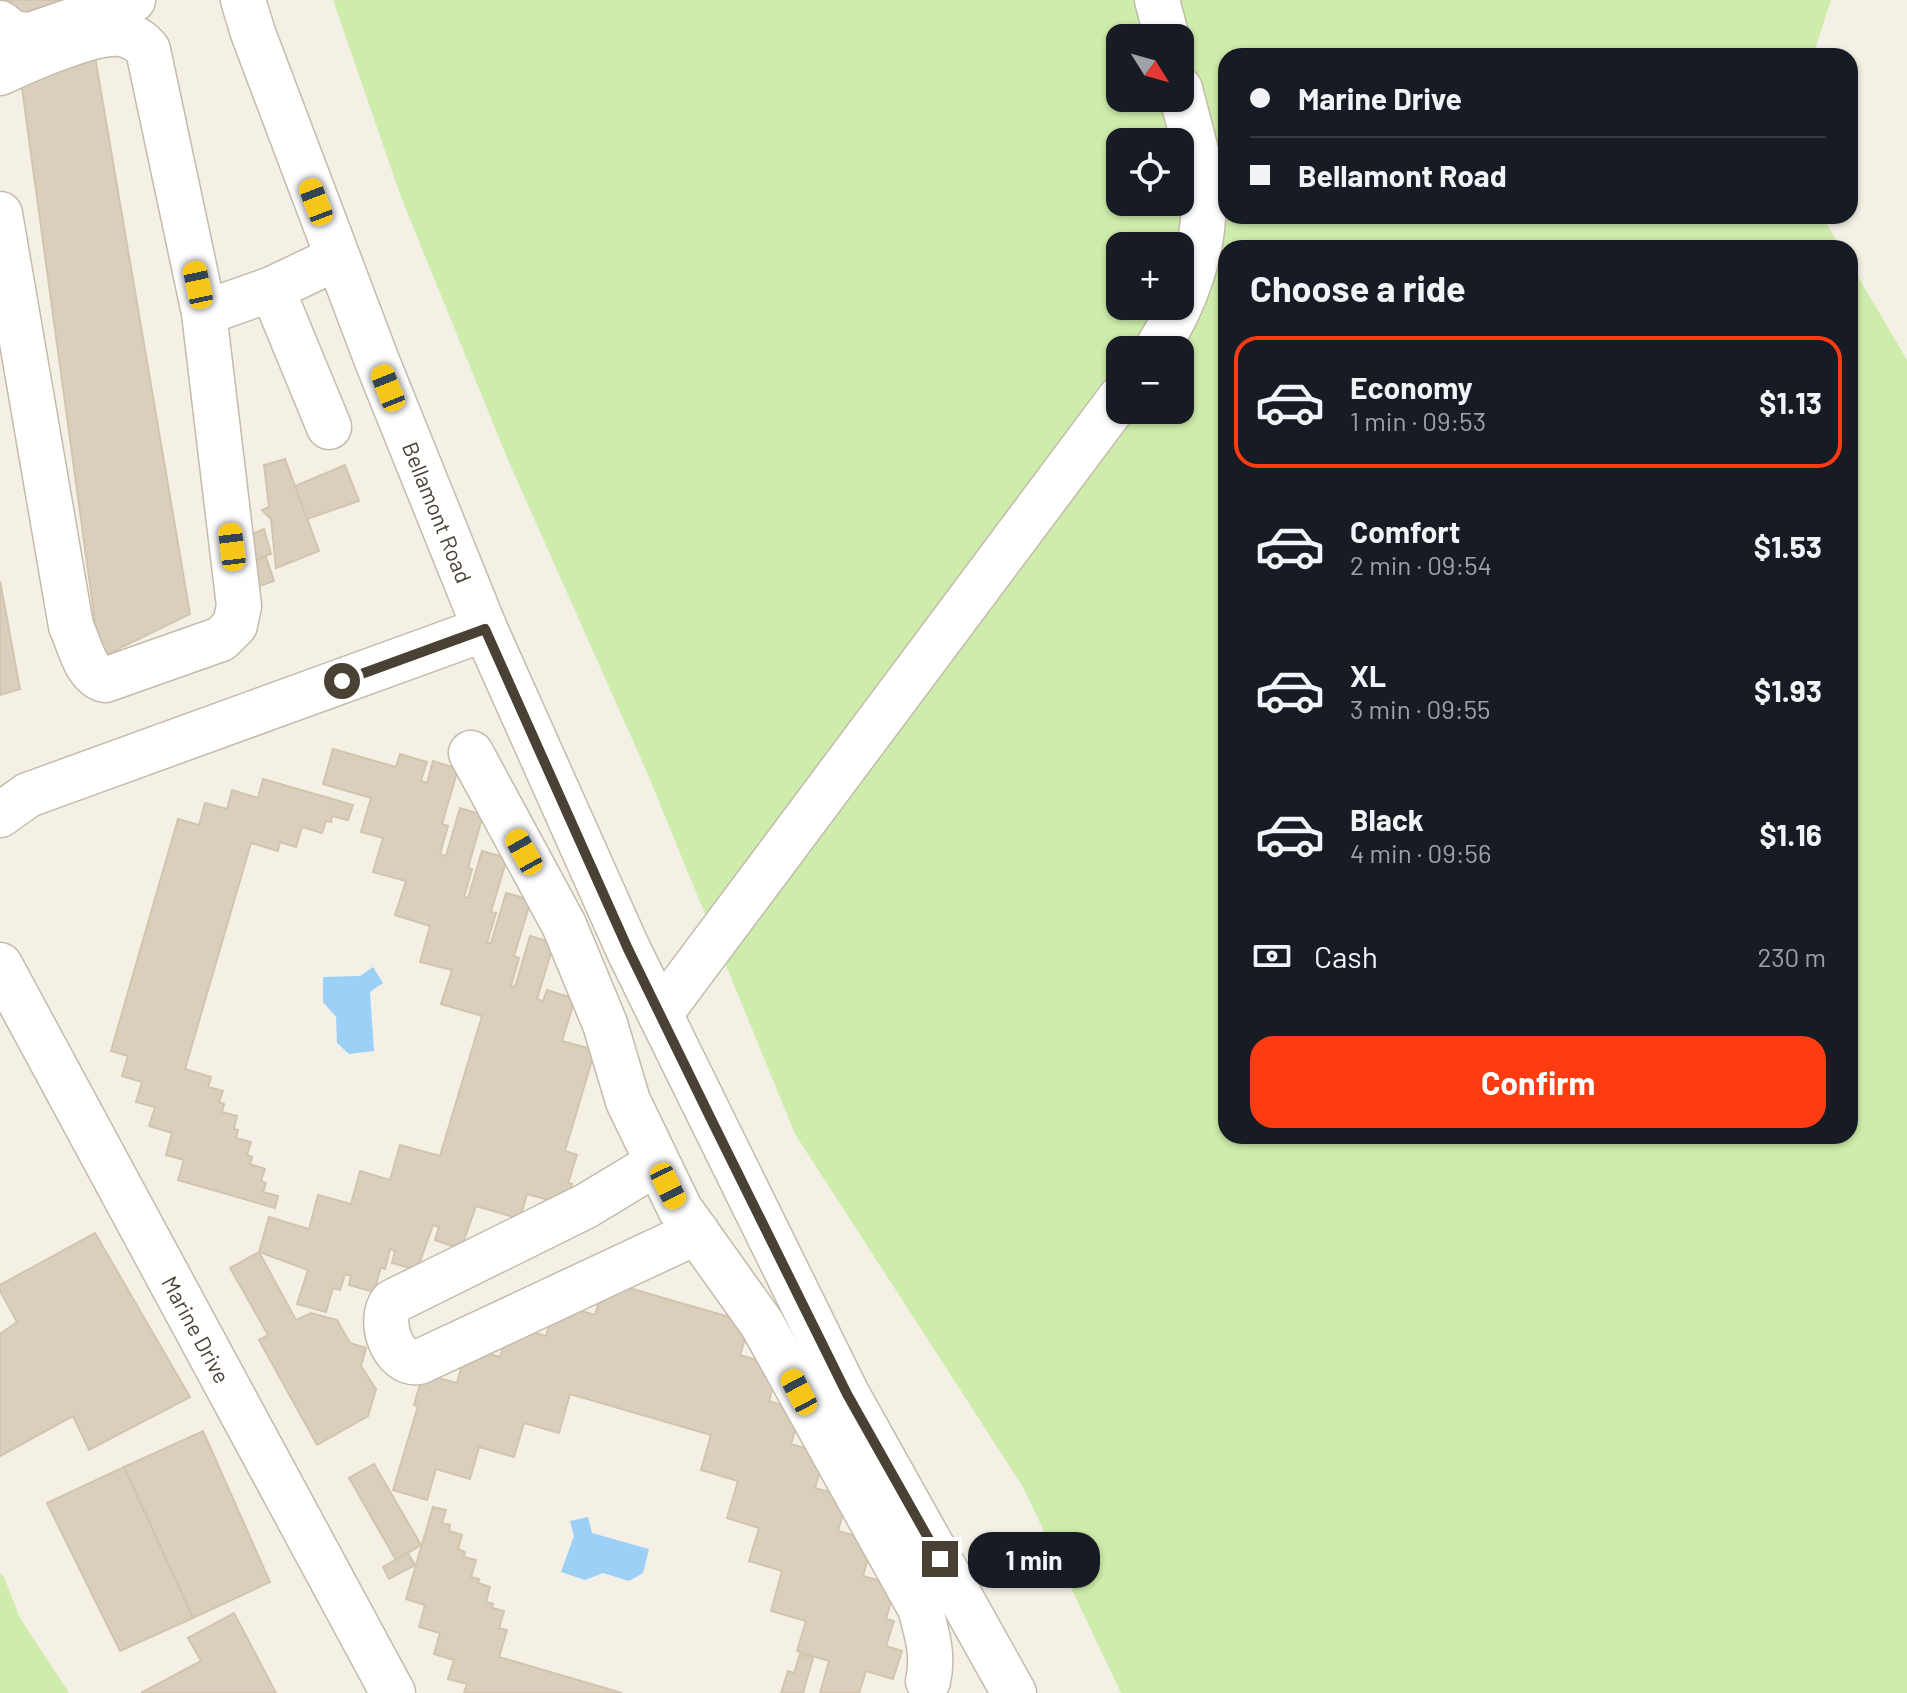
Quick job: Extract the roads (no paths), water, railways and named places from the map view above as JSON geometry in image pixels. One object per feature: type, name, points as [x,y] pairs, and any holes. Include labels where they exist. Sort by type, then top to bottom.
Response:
[{"type":"street","points":[[0,23],[12,33],[30,35],[133,0]]},
{"type":"street","name":"Bellamont Road","points":[[243,0],[337,258],[485,629],[628,949],[847,1394],[1014,1693]]},
{"type":"street","points":[[1157,0],[1163,24]]},
{"type":"street","points":[[0,73],[95,37],[117,34],[135,38],[144,45],[150,58],[204,313],[239,618],[221,639],[105,680],[90,670],[71,626],[0,214]]},
{"type":"street","points":[[1164,336],[1182,304],[1197,257],[1203,224],[1203,191],[1185,112]]},
{"type":"street","points":[[204,313],[272,289],[337,258]]},
{"type":"street","points":[[272,289],[329,427]]},
{"type":"street","points":[[660,1014],[1106,417]]},
{"type":"street","points":[[0,815],[28,795],[485,629]]},
{"type":"street","points":[[471,753],[564,925],[605,1024],[628,1101],[657,1163],[688,1220],[762,1324],[920,1608],[932,1662],[928,1681]]},
{"type":"street","name":"Marine Drive","points":[[0,965],[393,1693]]},
{"type":"street","points":[[657,1163],[586,1206],[392,1302],[385,1323],[399,1356],[406,1362],[419,1362],[688,1220],[739,1176]]},
{"type":"water","points":[[373,967],[383,983],[370,992],[374,1051],[349,1054],[337,1043],[336,1017],[323,1002],[323,977],[360,976]]},
{"type":"water","points":[[588,1517],[592,1533],[649,1549],[643,1573],[629,1581],[603,1573],[585,1580],[561,1572],[574,1536],[570,1521]]}]
